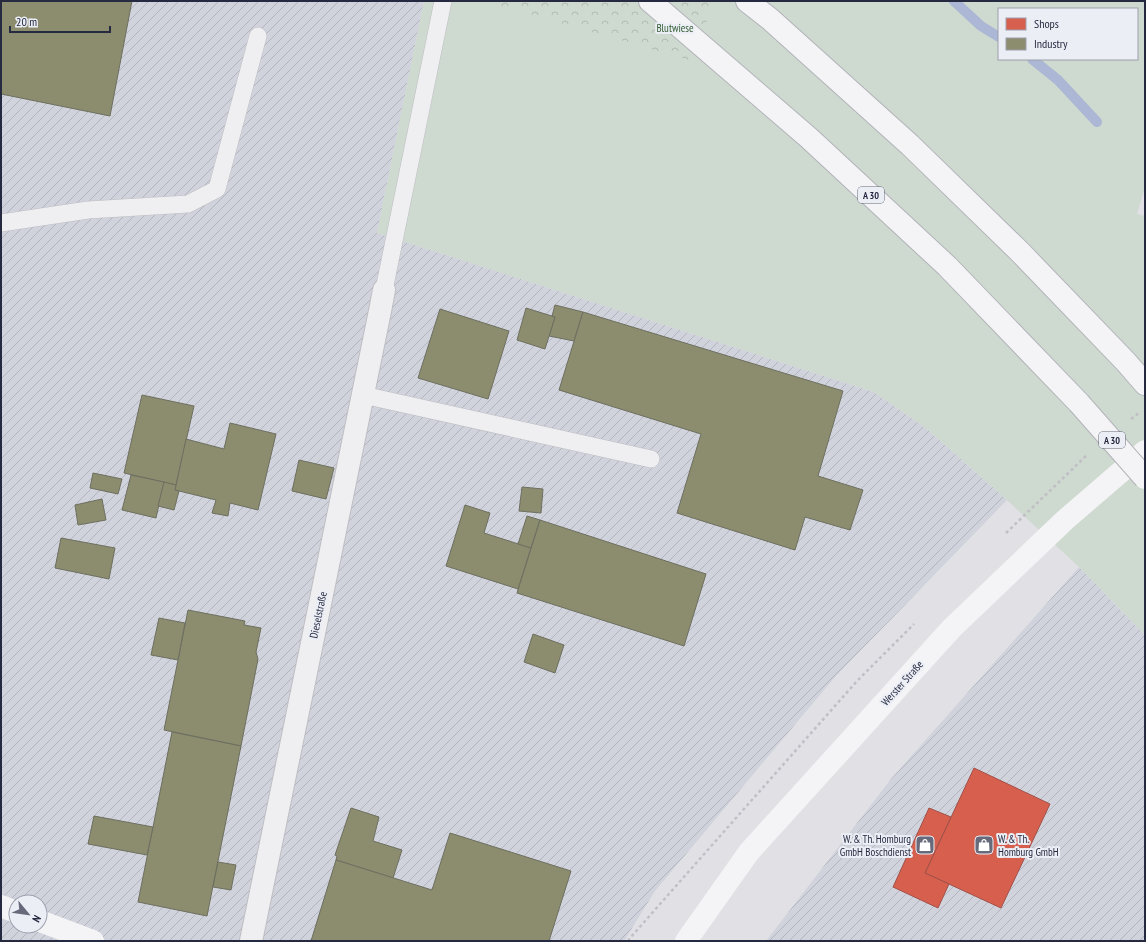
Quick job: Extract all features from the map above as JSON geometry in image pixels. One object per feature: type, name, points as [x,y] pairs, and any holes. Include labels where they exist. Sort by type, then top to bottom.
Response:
[{"type":"main road","name":"A 30","points":[[650,1],[810,138],[947,266],[1079,403],[1145,478]]},
{"type":"main road","points":[[747,1],[776,24],[910,145],[1020,252],[1126,362],[1145,384]]},
{"type":"main road","name":"Werster Straße","points":[[686,941],[749,852],[952,628],[1065,520],[1145,451]]},
{"type":"main road","points":[[48,924],[93,941]]},
{"type":"street","name":"Dieselstraße","points":[[251,941],[384,290]]},
{"type":"lane","points":[[384,290],[443,1]]},
{"type":"lane","points":[[1,223],[88,210],[188,204],[216,189],[258,36]]},
{"type":"lane","points":[[363,395],[651,459]]},
{"type":"shaded area","points":[[1,1],[424,1],[377,233],[874,392],[927,429],[1007,500],[835,677],[655,891],[624,941],[1,941]]},
{"type":"shaded area","points":[[1079,567],[1145,635],[1145,941],[766,941],[891,779]]},
{"type":"green space","points":[[424,1],[1145,1],[1145,187],[1137,214],[1145,216],[1145,635],[1079,567],[1007,500],[927,429],[874,392],[377,233]]},
{"type":"green space","name":"Blutwiese","points":[[484,1],[714,1],[692,61]]},
{"type":"building: Shops","name":"W. & Th. Homburg GmbH","points":[[974,768],[1050,804],[1001,908],[925,873]]},
{"type":"building: Shops","name":"W. & Th. Homburg GmbH Boschdienst","points":[[929,808],[951,817],[925,873],[949,884],[938,908],[893,887]]},
{"type":"building: Industry","points":[[1,1],[132,1],[110,116],[1,94]]},
{"type":"building: Industry","points":[[555,305],[583,312],[574,341],[549,336],[555,317],[552,316]]},
{"type":"building: Industry","points":[[526,308],[555,317],[545,349],[517,340]]},
{"type":"building: Industry","points":[[440,309],[509,331],[488,399],[418,378]]},
{"type":"building: Industry","points":[[583,312],[843,391],[818,476],[863,490],[850,530],[805,517],[795,550],[677,513],[701,434],[559,390]]},
{"type":"building: Industry","points":[[142,395],[194,406],[176,485],[124,473]]},
{"type":"building: Industry","points":[[230,423],[276,434],[258,510],[230,503],[228,516],[212,513],[216,500],[175,490],[186,439],[224,449]]},
{"type":"building: Industry","points":[[299,460],[334,468],[326,499],[292,491]]},
{"type":"building: Industry","points":[[93,473],[122,479],[118,494],[90,488]]},
{"type":"building: Industry","points":[[131,475],[164,482],[156,518],[122,510]]},
{"type":"building: Industry","points":[[164,482],[176,485],[175,490],[179,491],[174,510],[158,506]]},
{"type":"building: Industry","points":[[522,487],[543,489],[541,513],[519,511]]},
{"type":"building: Industry","points":[[102,499],[106,520],[78,525],[75,505]]},
{"type":"building: Industry","points":[[465,505],[490,513],[484,533],[531,548],[518,589],[446,566]]},
{"type":"building: Industry","points":[[527,516],[540,520],[531,548],[518,544]]},
{"type":"building: Industry","points":[[540,520],[706,574],[684,646],[517,593]]},
{"type":"building: Industry","points":[[61,538],[115,548],[109,579],[55,568]]},
{"type":"building: Industry","points":[[188,610],[245,621],[244,625],[261,628],[256,652],[258,659],[241,746],[164,730]]},
{"type":"building: Industry","points":[[159,618],[185,623],[178,660],[151,655]]},
{"type":"building: Industry","points":[[533,634],[564,645],[555,673],[524,662]]},
{"type":"building: Industry","points":[[172,732],[241,746],[207,916],[138,902]]},
{"type":"building: Industry","points":[[351,808],[379,817],[373,841],[402,850],[393,878],[336,860],[337,856],[335,855]]},
{"type":"building: Industry","points":[[94,816],[153,827],[147,855],[88,844]]},
{"type":"building: Industry","points":[[450,833],[571,871],[549,941],[311,941],[336,860],[432,890]]},
{"type":"building: Industry","points":[[218,862],[236,865],[231,890],[213,887]]},
{"type":"waterway","points":[[954,1],[981,26],[998,36]]},
{"type":"waterway","points":[[1033,60],[1058,80],[1097,122]]},
{"type":"place","name":"W. & Th. Homburg GmbH Boschdienst","points":[[925,845]]},
{"type":"place","name":"W. & Th. Homburg GmbH","points":[[984,845]]}]
